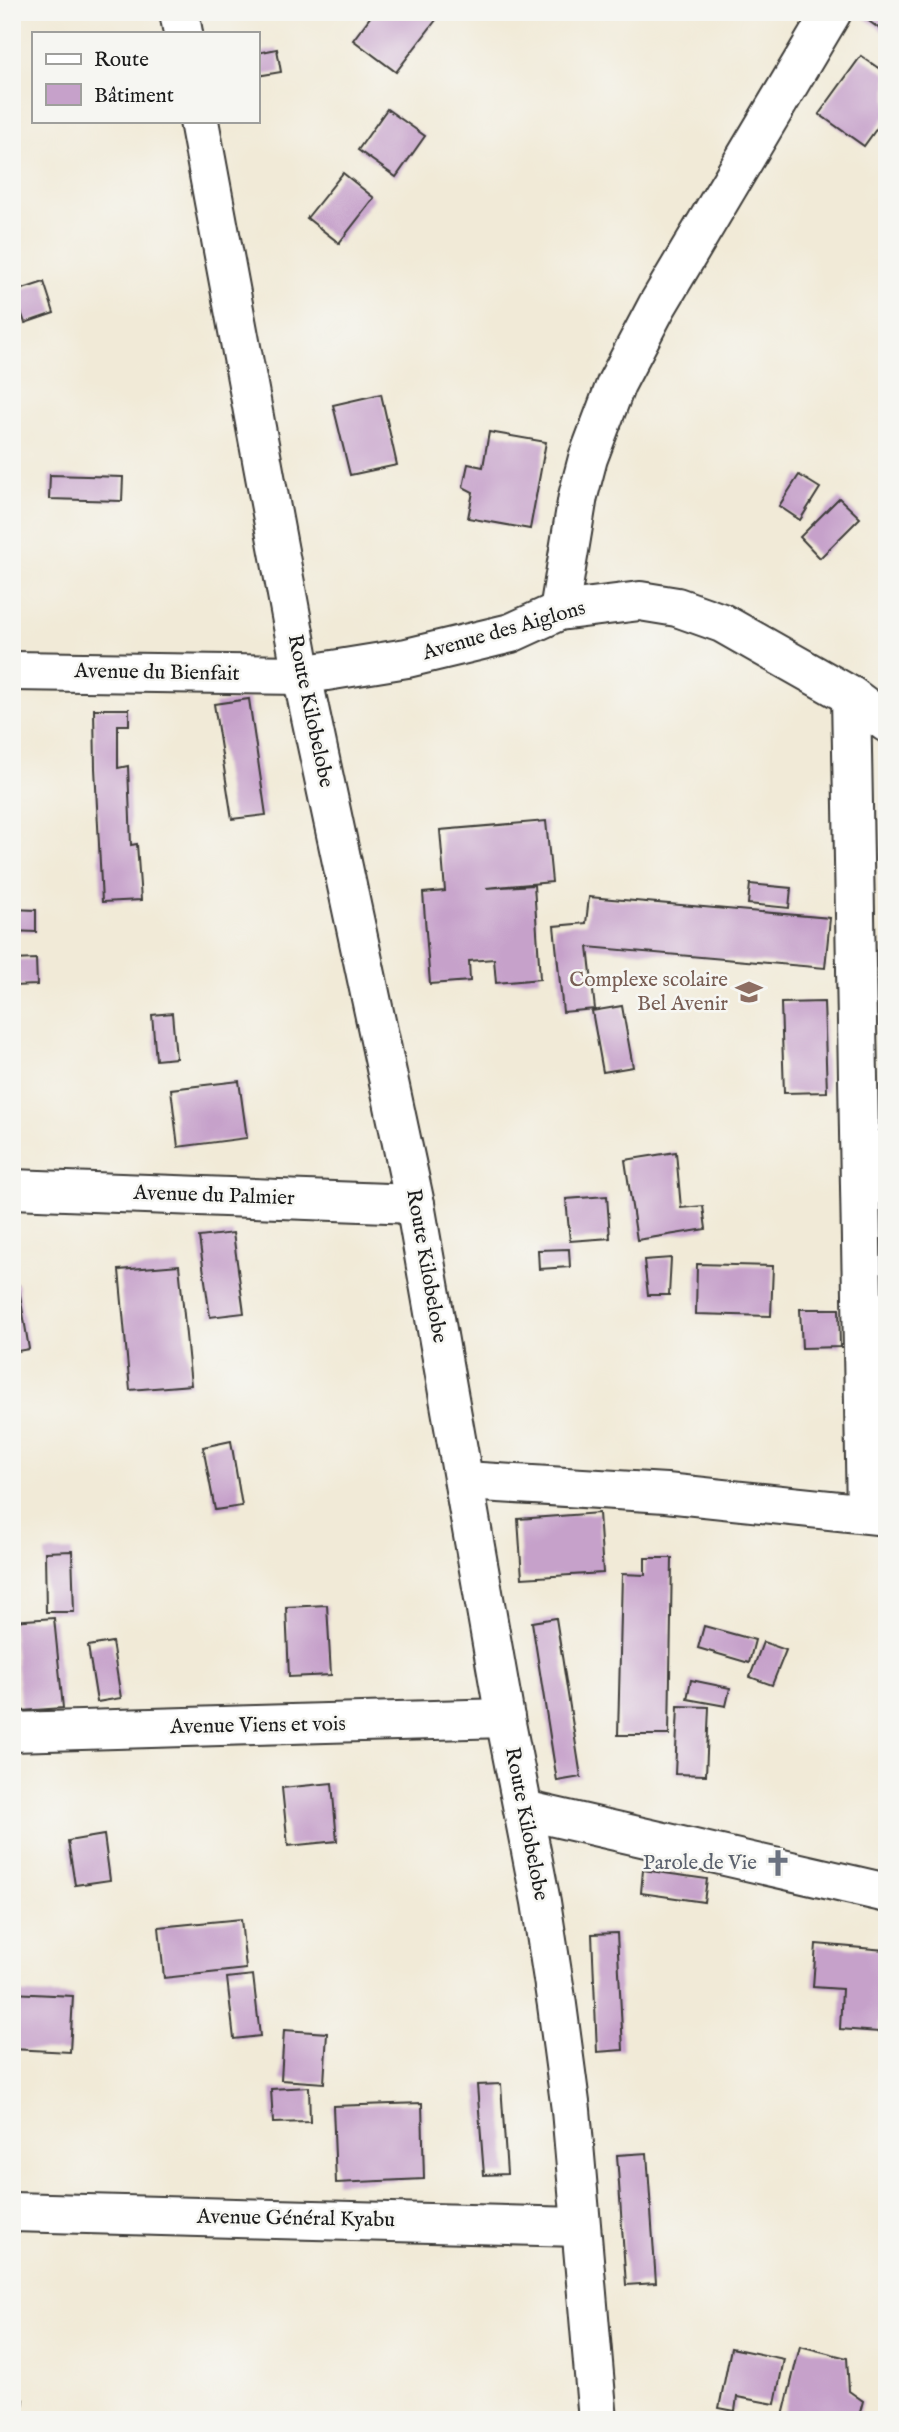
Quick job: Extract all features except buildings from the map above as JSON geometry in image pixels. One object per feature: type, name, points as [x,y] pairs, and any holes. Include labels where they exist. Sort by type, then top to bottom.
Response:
[{"type":"street","points":[[179,12],[183,32]]},
{"type":"street","points":[[559,611],[578,496],[588,458],[616,384],[657,306],[832,12]]},
{"type":"street","name":"Route Kilobelobe","points":[[199,122],[302,675],[415,1204],[505,1718],[524,1810],[557,2005],[571,2110],[598,2420]]},
{"type":"street","name":"Avenue des Aiglons","points":[[302,675],[407,658],[511,633],[559,611],[640,601],[677,607],[722,623],[851,696],[887,723]]},
{"type":"street","name":"Avenue du Bienfait","points":[[12,671],[302,675]]},
{"type":"street","points":[[465,1481],[666,1493],[876,1514],[851,696]]},
{"type":"street","name":"Avenue du Palmier","points":[[12,1189],[415,1204]]},
{"type":"street","name":"Avenue Viens et vois","points":[[12,1732],[505,1718]]},
{"type":"street","points":[[524,1810],[887,1893]]},
{"type":"street","name":"Avenue Général Kyabu","points":[[12,2212],[580,2227]]},
{"type":"place","name":"Complexe scolaire Bel Avenir","points":[[749,992]]},
{"type":"place","name":"Parole de Vie","points":[[778,1863]]}]
